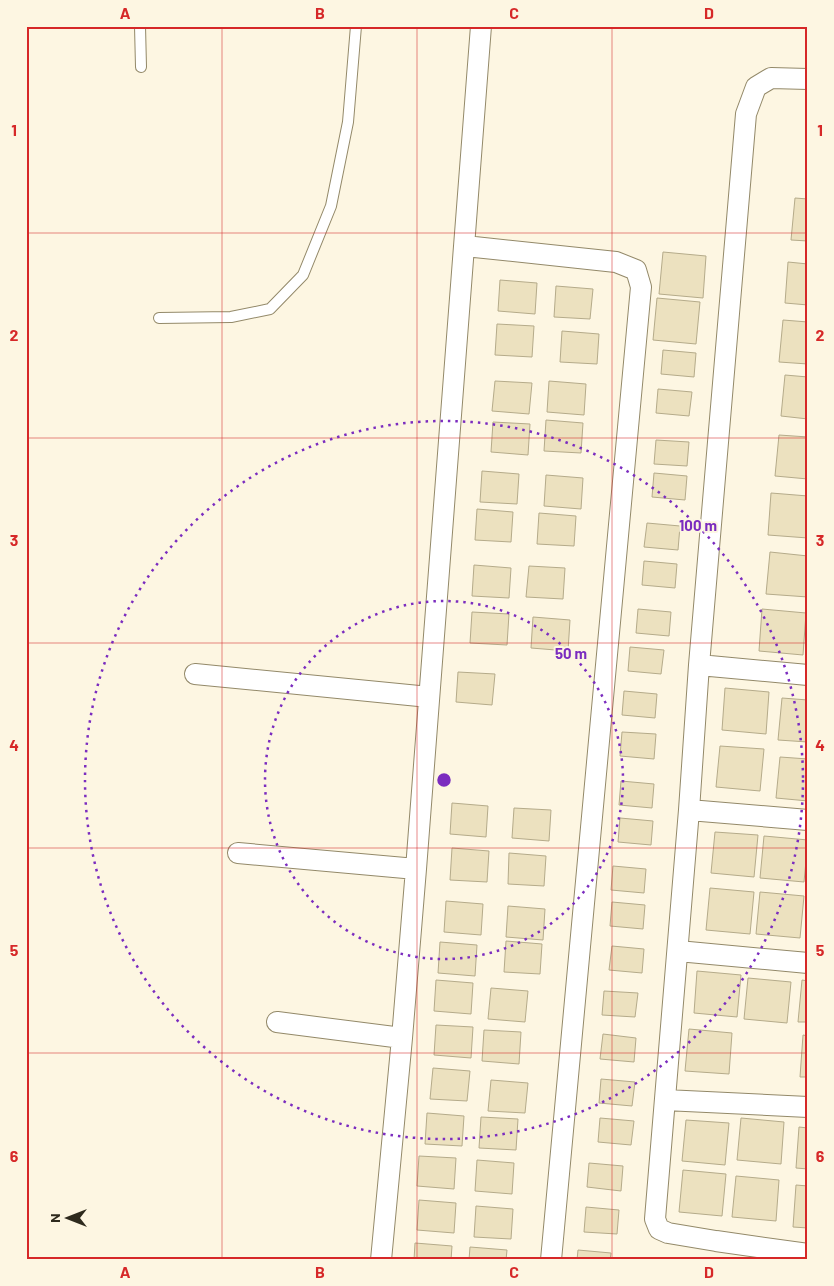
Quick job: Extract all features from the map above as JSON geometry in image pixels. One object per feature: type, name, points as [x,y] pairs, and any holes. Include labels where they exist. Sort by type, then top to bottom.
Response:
[{"type":"street","points":[[381,1260],[416,869],[481,26]]},
{"type":"street","points":[[808,79],[771,78],[756,87],[746,114],[699,665],[678,951],[655,1219],[659,1228],[668,1233],[715,1250],[808,1254]]},
{"type":"street","points":[[465,246],[616,262],[636,270],[640,287],[551,1260]]},
{"type":"street","points":[[699,665],[808,675]]},
{"type":"street","points":[[195,674],[429,697]]},
{"type":"street","points":[[689,810],[808,820]]},
{"type":"street","points":[[238,853],[416,869]]},
{"type":"street","points":[[678,951],[808,962]]},
{"type":"street","points":[[277,1022],[402,1038]]},
{"type":"street","points":[[665,1100],[808,1107]]},
{"type":"lane","points":[[140,26],[141,67]]},
{"type":"lane","points":[[159,318],[231,317],[270,309],[303,275],[331,206],[348,122],[356,26]]},
{"type":"building","points":[[795,198],[808,199],[808,241],[791,240]]},
{"type":"building","points":[[663,252],[706,256],[703,298],[659,294]]},
{"type":"building","points":[[788,262],[808,264],[808,305],[785,303]]},
{"type":"building","points":[[500,280],[537,283],[535,314],[498,311]]},
{"type":"building","points":[[556,286],[593,289],[590,319],[554,317]]},
{"type":"building","points":[[657,298],[700,302],[696,344],[653,340]]},
{"type":"building","points":[[783,320],[808,322],[808,364],[779,362]]},
{"type":"building","points":[[497,324],[534,326],[532,357],[495,355]]},
{"type":"building","points":[[562,331],[599,334],[597,364],[560,362]]},
{"type":"building","points":[[663,350],[696,353],[694,377],[661,374]]},
{"type":"building","points":[[785,375],[808,377],[808,419],[781,416]]},
{"type":"building","points":[[495,381],[532,383],[529,414],[492,411]]},
{"type":"building","points":[[549,381],[586,384],[584,415],[547,412]]},
{"type":"building","points":[[658,389],[692,392],[689,416],[656,413]]},
{"type":"building","points":[[546,420],[583,423],[581,453],[544,451]]},
{"type":"building","points":[[493,422],[530,424],[528,455],[491,452]]},
{"type":"building","points":[[779,435],[808,437],[808,479],[775,476]]},
{"type":"building","points":[[656,440],[689,442],[687,466],[654,464]]},
{"type":"building","points":[[482,471],[519,474],[517,504],[480,502]]},
{"type":"building","points":[[654,473],[687,476],[685,500],[652,497]]},
{"type":"building","points":[[546,475],[583,478],[581,509],[544,506]]},
{"type":"building","points":[[771,493],[808,496],[808,538],[768,535]]},
{"type":"building","points":[[477,509],[513,512],[511,542],[475,540]]},
{"type":"building","points":[[539,513],[576,516],[574,546],[537,544]]},
{"type":"building","points":[[647,523],[680,526],[678,550],[644,547]]},
{"type":"building","points":[[770,552],[808,556],[808,597],[766,594]]},
{"type":"building","points":[[644,561],[677,564],[675,588],[642,585]]},
{"type":"building","points":[[474,565],[511,568],[509,598],[472,596]]},
{"type":"building","points":[[529,566],[565,568],[563,599],[526,597]]},
{"type":"building","points":[[638,609],[671,612],[669,636],[636,633]]},
{"type":"building","points":[[762,609],[806,613],[803,655],[759,651]]},
{"type":"building","points":[[472,612],[509,614],[507,645],[470,643]]},
{"type":"building","points":[[533,617],[570,620],[568,651],[531,648]]},
{"type":"building","points":[[630,647],[664,650],[661,674],[628,671]]},
{"type":"building","points":[[458,672],[495,674],[492,705],[456,702]]},
{"type":"building","points":[[725,688],[769,692],[766,734],[722,730]]},
{"type":"building","points":[[624,691],[657,694],[655,718],[622,715]]},
{"type":"building","points":[[782,698],[808,700],[808,742],[778,740]]},
{"type":"building","points":[[622,732],[656,734],[654,759],[620,756]]},
{"type":"building","points":[[720,746],[764,749],[760,791],[716,787]]},
{"type":"building","points":[[780,757],[808,759],[808,801],[776,798]]},
{"type":"building","points":[[621,781],[654,784],[652,808],[619,805]]},
{"type":"building","points":[[452,803],[488,806],[486,837],[450,834]]},
{"type":"building","points":[[514,808],[551,810],[549,841],[512,838]]},
{"type":"building","points":[[620,818],[653,821],[651,845],[618,842]]},
{"type":"building","points":[[715,832],[758,835],[754,877],[711,873]]},
{"type":"building","points":[[764,836],[808,840],[804,882],[760,878]]},
{"type":"building","points":[[452,848],[489,851],[487,882],[450,880]]},
{"type":"building","points":[[509,853],[546,856],[544,886],[508,884]]},
{"type":"building","points":[[613,866],[646,869],[644,893],[611,890]]},
{"type":"building","points":[[710,888],[754,892],[750,934],[706,930]]},
{"type":"building","points":[[760,892],[804,896],[800,938],[756,934]]},
{"type":"building","points":[[446,901],[483,904],[481,935],[444,932]]},
{"type":"building","points":[[612,902],[645,905],[643,929],[610,926]]},
{"type":"building","points":[[508,906],[545,909],[543,940],[506,937]]},
{"type":"building","points":[[506,941],[542,944],[540,974],[504,972]]},
{"type":"building","points":[[440,942],[477,945],[475,976],[438,973]]},
{"type":"building","points":[[612,946],[644,949],[642,973],[609,970]]},
{"type":"building","points":[[697,971],[741,975],[737,1017],[694,1013]]},
{"type":"building","points":[[748,978],[791,982],[787,1023],[744,1019]]},
{"type":"building","points":[[436,980],[473,983],[471,1014],[434,1011]]},
{"type":"building","points":[[802,980],[808,981],[808,1022],[798,1022]]},
{"type":"building","points":[[491,988],[528,991],[525,1022],[488,1019]]},
{"type":"building","points":[[604,991],[638,993],[635,1017],[602,1015]]},
{"type":"building","points":[[436,1025],[473,1027],[471,1058],[434,1055]]},
{"type":"building","points":[[689,1029],[732,1033],[729,1074],[685,1071]]},
{"type":"building","points":[[484,1030],[521,1032],[519,1064],[482,1061]]},
{"type":"building","points":[[603,1034],[636,1038],[634,1062],[600,1059]]},
{"type":"building","points":[[803,1035],[808,1036],[808,1077],[800,1077]]},
{"type":"building","points":[[433,1068],[470,1071],[467,1101],[430,1099]]},
{"type":"building","points":[[601,1079],[635,1082],[632,1106],[599,1103]]},
{"type":"building","points":[[491,1080],[528,1083],[525,1113],[488,1111]]},
{"type":"building","points":[[427,1113],[464,1116],[462,1146],[425,1144]]},
{"type":"building","points":[[481,1117],[518,1119],[516,1150],[479,1148]]},
{"type":"building","points":[[600,1118],[634,1121],[631,1145],[598,1142]]},
{"type":"building","points":[[741,1118],[784,1122],[781,1164],[737,1160]]},
{"type":"building","points":[[686,1120],[729,1123],[725,1165],[682,1161]]},
{"type":"building","points":[[799,1127],[808,1128],[808,1169],[796,1168]]},
{"type":"building","points":[[419,1156],[456,1158],[454,1189],[417,1186]]},
{"type":"building","points":[[477,1160],[514,1163],[512,1194],[475,1191]]},
{"type":"building","points":[[589,1163],[623,1166],[621,1191],[587,1187]]},
{"type":"building","points":[[683,1170],[726,1174],[722,1216],[679,1212]]},
{"type":"building","points":[[736,1176],[779,1180],[776,1221],[732,1217]]},
{"type":"building","points":[[796,1185],[808,1186],[808,1228],[793,1227]]},
{"type":"building","points":[[419,1200],[456,1203],[454,1233],[417,1230]]},
{"type":"building","points":[[476,1206],[513,1209],[511,1239],[474,1237]]},
{"type":"building","points":[[586,1207],[619,1210],[617,1234],[584,1232]]},
{"type":"building","points":[[415,1243],[452,1246],[451,1260],[414,1260]]},
{"type":"building","points":[[470,1247],[507,1250],[506,1260],[469,1260]]},
{"type":"building","points":[[578,1250],[611,1253],[610,1260],[577,1260]]}]
